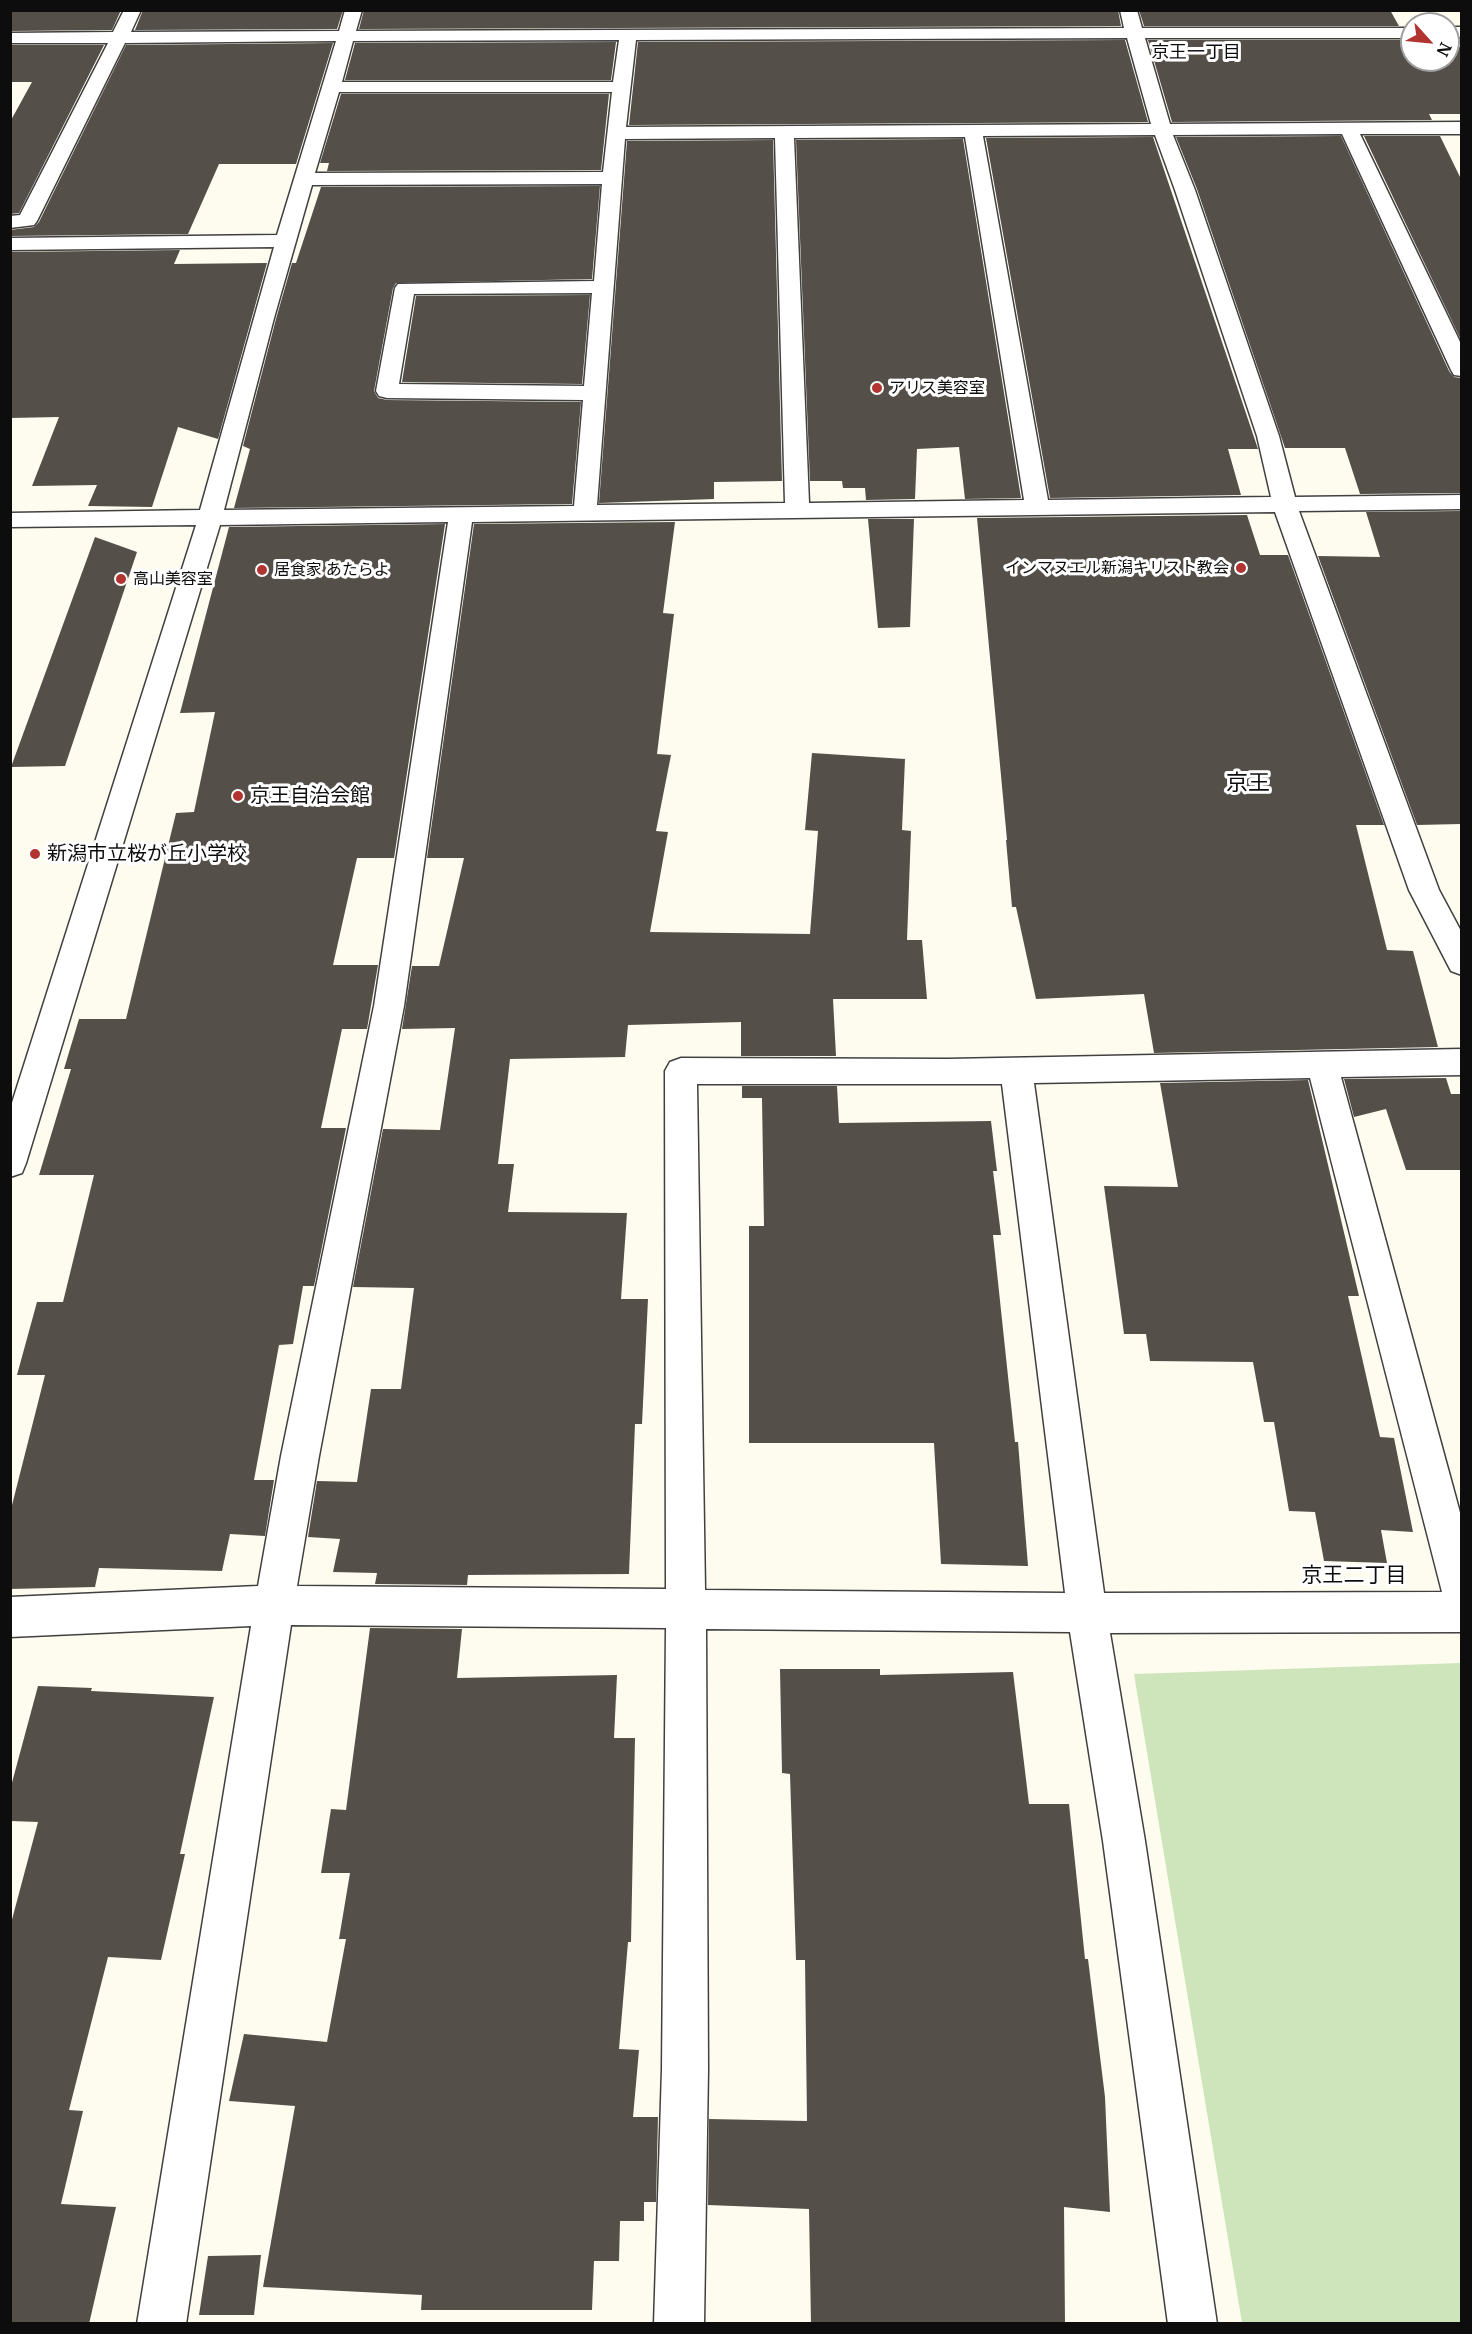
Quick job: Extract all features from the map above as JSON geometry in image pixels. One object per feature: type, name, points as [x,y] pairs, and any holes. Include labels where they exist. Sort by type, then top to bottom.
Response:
[{"type":"street","points":[[10,222],[27,221],[133,10]]},
{"type":"street","points":[[10,1163],[210,518],[262,318],[354,10]]},
{"type":"street","points":[[1128,10],[1162,130],[1185,190],[1268,436],[1285,505],[1424,891],[1461,963]]},
{"type":"street","points":[[10,38],[347,37],[585,27],[628,35],[1400,33]]},
{"type":"street","points":[[585,512],[616,133],[628,35]]},
{"type":"street","points":[[332,87],[622,87]]},
{"type":"street","points":[[1348,128],[1461,370]]},
{"type":"street","points":[[616,133],[1461,128]]},
{"type":"street","points":[[973,131],[1037,507]]},
{"type":"street","points":[[784,132],[797,511]]},
{"type":"street","points":[[304,179],[612,178]]},
{"type":"street","points":[[10,244],[286,241]]},
{"type":"street","points":[[594,393],[387,391],[405,288],[603,287]]},
{"type":"street","points":[[10,520],[1461,502]]},
{"type":"street","points":[[161,2324],[274,1605],[300,1456],[389,1006],[461,515]]},
{"type":"street","points":[[679,2324],[685,2068],[686,1609],[681,1071],[1016,1071],[1461,1062]]},
{"type":"street","points":[[1322,1065],[1461,1593]]},
{"type":"street","points":[[1016,1071],[1087,1613],[1124,1841],[1193,2324]]},
{"type":"street","points":[[10,1617],[274,1605],[1087,1613],[1461,1612]]},
{"type":"green space","points":[[1461,1663],[1461,2323],[1242,2323],[1134,1674]]},
{"type":"building","points":[[10,10],[121,10],[112,30],[10,31]]},
{"type":"building","points":[[143,10],[343,10],[337,29],[135,30]]},
{"type":"building","points":[[364,10],[1118,10],[1121,26],[359,29]]},
{"type":"building","points":[[1139,10],[1390,10],[1399,26],[1144,26]]},
{"type":"building","points":[[1125,40],[1148,122],[629,125],[638,42]]},
{"type":"building","points":[[1148,40],[1400,40],[1400,72],[1460,72],[1461,47],[1461,114],[1429,114],[1432,120],[1172,122]]},
{"type":"building","points":[[616,42],[611,80],[345,80],[355,43]]},
{"type":"building","points":[[333,43],[296,164],[219,164],[188,234],[10,236],[10,230],[34,227],[39,222],[126,45]]},
{"type":"building","points":[[10,45],[104,45],[19,213],[10,214],[10,122],[32,82],[10,82]]},
{"type":"building","points":[[341,94],[609,94],[601,170],[327,171],[329,163],[320,163]]},
{"type":"building","points":[[1341,136],[1449,371],[1454,377],[1461,378],[1461,493],[1360,494],[1345,448],[1285,448],[1197,189],[1176,137]]},
{"type":"building","points":[[1364,136],[1440,136],[1461,179],[1461,340]]},
{"type":"building","points":[[1153,137],[1258,449],[1228,449],[1241,495],[1050,498],[986,138]]},
{"type":"building","points":[[963,139],[1021,498],[965,499],[959,447],[917,449],[915,499],[866,500],[865,488],[843,488],[842,481],[810,481],[796,140]]},
{"type":"building","points":[[773,140],[782,481],[714,482],[714,499],[599,503],[627,141]]},
{"type":"building","points":[[600,186],[592,279],[396,283],[393,288],[374,391],[378,398],[387,400],[581,402],[572,504],[234,508],[250,449],[243,446],[276,319],[292,263],[296,263],[321,187]]},
{"type":"building","points":[[180,250],[174,264],[267,263],[218,439],[178,427],[152,507],[88,506],[97,485],[32,486],[59,417],[10,418],[10,252]]},
{"type":"building","points":[[590,295],[582,384],[402,382],[416,296]]},
{"type":"building","points":[[1461,511],[1461,824],[1417,825],[1318,556],[1380,557],[1366,512]]},
{"type":"building","points":[[1247,515],[1260,555],[1288,555],[1384,825],[1356,825],[1387,950],[1413,951],[1438,1047],[1154,1053],[1144,994],[1036,999],[1016,907],[1012,907],[977,518]]},
{"type":"building","points":[[868,519],[914,519],[910,627],[878,628]]},
{"type":"building","points":[[675,522],[663,613],[674,614],[657,754],[671,755],[656,831],[668,832],[650,932],[810,934],[818,831],[805,830],[812,753],[905,759],[902,830],[911,831],[907,940],[922,940],[927,999],[833,999],[836,1056],[741,1056],[741,1022],[628,1025],[625,1057],[510,1059],[498,1164],[514,1164],[508,1212],[627,1213],[621,1299],[648,1299],[642,1424],[635,1424],[629,1574],[468,1575],[467,1585],[375,1584],[377,1573],[333,1572],[340,1539],[308,1537],[317,1481],[357,1482],[371,1389],[401,1389],[414,1288],[353,1287],[383,1129],[440,1130],[455,1028],[402,1029],[412,966],[439,966],[464,858],[427,858],[474,524]]},
{"type":"building","points":[[445,524],[394,858],[357,858],[333,965],[378,965],[367,1029],[342,1029],[321,1128],[346,1128],[314,1286],[303,1286],[293,1344],[279,1345],[254,1480],[274,1480],[265,1536],[230,1534],[222,1571],[99,1568],[95,1587],[10,1589],[10,1513],[45,1375],[17,1375],[37,1302],[63,1302],[94,1175],[39,1175],[71,1069],[64,1069],[79,1019],[126,1019],[176,813],[194,812],[215,712],[180,713],[229,527]]},
{"type":"building","points":[[95,537],[137,552],[65,766],[11,767]]},
{"type":"building","points":[[1446,1078],[1451,1094],[1461,1094],[1461,1170],[1406,1170],[1386,1109],[1354,1117],[1344,1079]]},
{"type":"building","points":[[1308,1080],[1359,1296],[1348,1296],[1380,1437],[1394,1438],[1413,1532],[1381,1530],[1387,1563],[1324,1561],[1315,1512],[1289,1511],[1274,1422],[1264,1422],[1253,1362],[1150,1361],[1146,1334],[1124,1334],[1104,1186],[1178,1187],[1160,1083]]},
{"type":"building","points":[[742,1086],[837,1086],[839,1123],[991,1121],[997,1171],[993,1171],[1001,1235],[993,1235],[1015,1442],[1018,1442],[1028,1566],[941,1564],[934,1443],[749,1443],[749,1226],[764,1226],[762,1098],[742,1098]]},
{"type":"building","points":[[370,1628],[462,1629],[457,1678],[617,1675],[614,1738],[635,1738],[631,1942],[628,1942],[619,2049],[639,2050],[633,2117],[658,2117],[656,2202],[644,2202],[644,2221],[620,2221],[619,2261],[594,2261],[592,2310],[421,2310],[422,2295],[263,2287],[295,2106],[229,2101],[244,2034],[327,2042],[346,1939],[339,1939],[350,1873],[321,1873],[331,1809],[346,1810]]},
{"type":"building","points":[[780,1669],[880,1669],[880,1675],[1013,1672],[1029,1804],[1069,1804],[1085,1959],[1088,1959],[1105,2097],[1110,2212],[1064,2207],[1065,2324],[811,2324],[809,2209],[708,2205],[709,2119],[807,2121],[805,1960],[796,1960],[790,1774],[782,1773]]},
{"type":"building","points":[[38,1686],[214,1697],[180,1854],[185,1854],[161,1960],[108,1957],[69,2110],[83,2111],[61,2204],[116,2207],[89,2324],[10,2324],[10,1927],[38,1822],[10,1821],[10,1790]]},
{"type":"building","points":[[261,2255],[254,2315],[199,2315],[208,2256]]},
{"type":"place","name":"アリス美容室","points":[[877,388]]},
{"type":"place","name":"インマヌエル新潟キリスト教会","points":[[1241,568]]},
{"type":"place","name":"居食家 あたらよ","points":[[262,570]]},
{"type":"place","name":"高山美容室","points":[[121,579]]},
{"type":"place","name":"京王自治会館","points":[[238,796]]},
{"type":"place","name":"新潟市立桜が丘小学校","points":[[35,854]]},
{"type":"district","name":"京王一丁目","points":[[1196,53]]},
{"type":"district","name":"京王","points":[[1248,784]]},
{"type":"district","name":"京王二丁目","points":[[1354,1576]]}]
